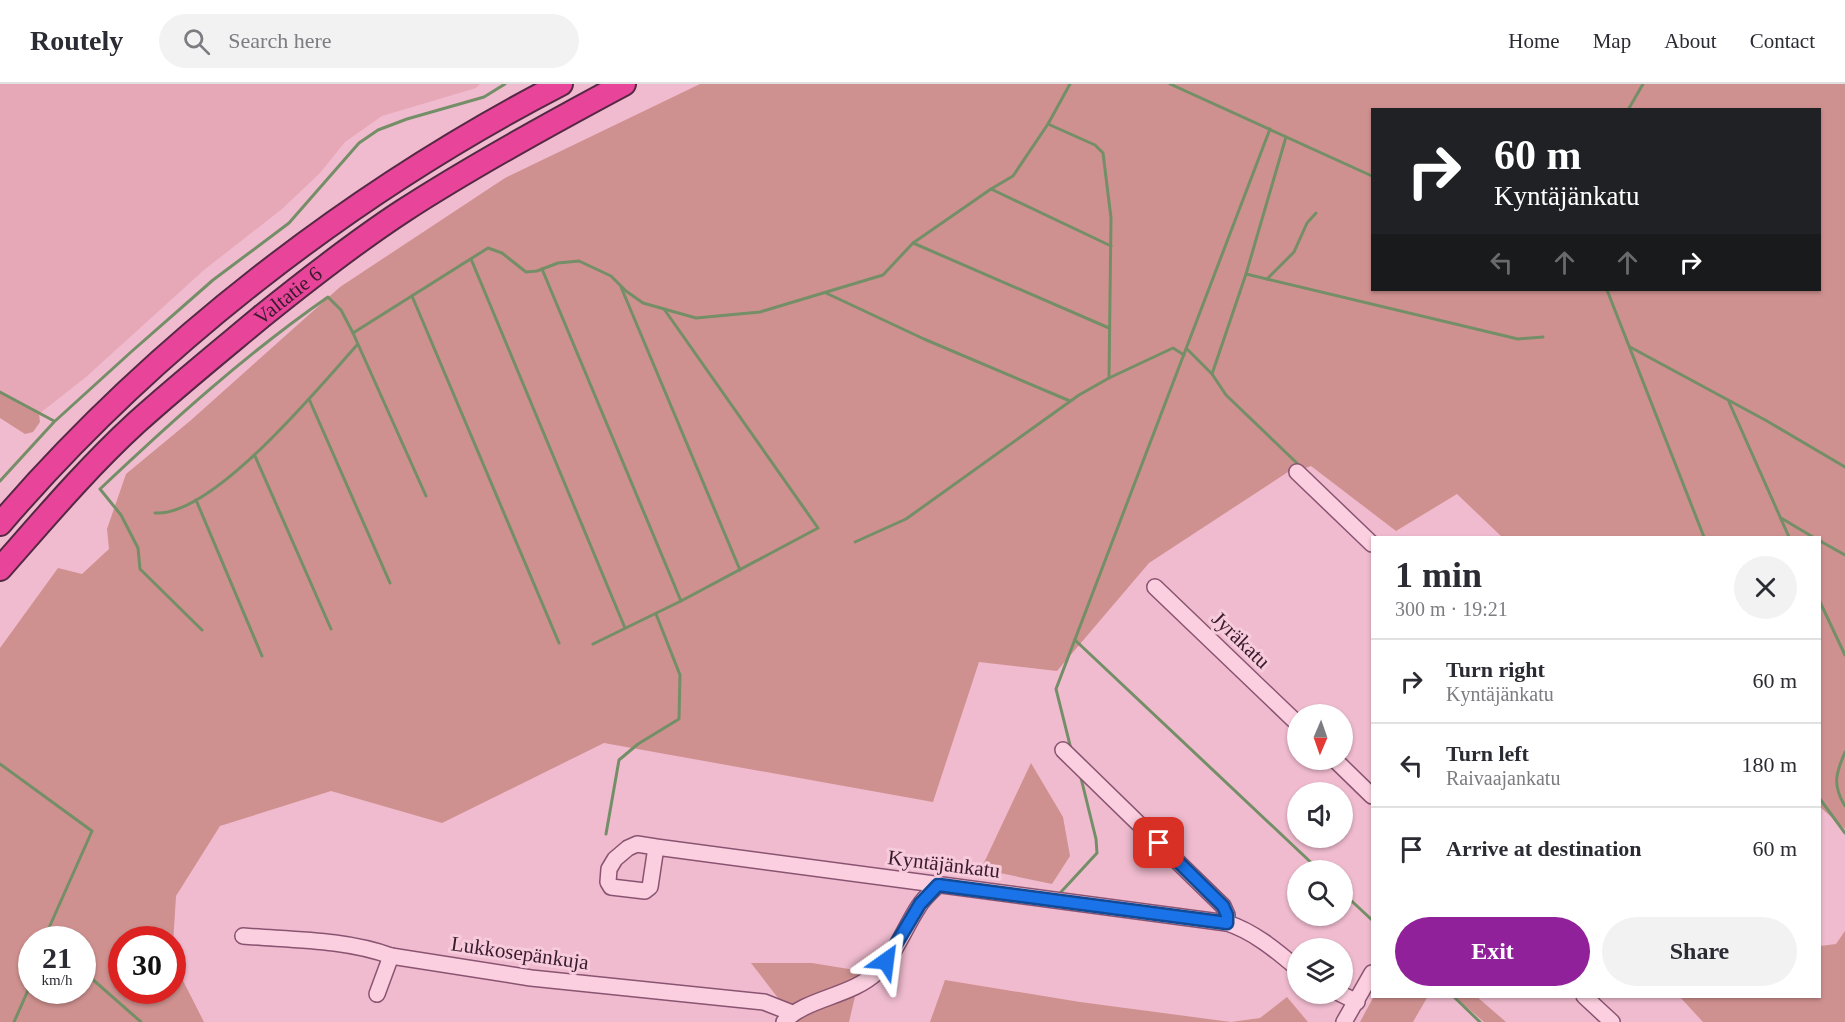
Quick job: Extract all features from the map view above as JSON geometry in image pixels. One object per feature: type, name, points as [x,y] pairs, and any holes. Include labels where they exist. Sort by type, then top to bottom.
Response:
[{"type":"highway","name":"Valtatie 6","points":[[0,524],[54,462],[107,409],[179,344],[266,274],[350,212],[411,171],[478,129],[561,84]]},
{"type":"highway","name":"Valtatie 6","points":[[0,569],[135,424],[288,295],[344,252],[402,212],[560,117],[624,84]]},
{"type":"street","points":[[1298,472],[1371,543]]},
{"type":"street","name":"Jyräkatu","points":[[1155,587],[1287,713]]},
{"type":"street","points":[[1063,750],[1223,906],[1227,915],[1227,923]]},
{"type":"street","points":[[1345,770],[1371,795]]},
{"type":"street","name":"Kyntäjänkatu","points":[[656,847],[1227,923],[1251,933],[1287,960]]},
{"type":"street","points":[[788,1018],[864,982],[877,972],[920,904],[938,885]]},
{"type":"street","name":"Lukkosepänkuja","points":[[243,936],[333,943],[377,951],[391,956],[531,978],[764,1002],[788,1018]]},
{"type":"street","points":[[378,994],[391,956]]},
{"type":"street","points":[[1344,1022],[1371,975]]},
{"type":"street","points":[[1586,998],[1612,1022]]},
{"type":"street","points":[[1353,1000],[1357,1002]]},
{"type":"shaded area","points":[[0,84],[480,84],[476,88],[382,116],[345,142],[320,173],[282,209],[204,270],[86,377],[39,414],[0,392]]},
{"type":"shaded area","points":[[700,84],[1845,84],[1845,829],[1821,808],[1821,536],[1501,536],[1457,494],[1396,531],[1311,466],[1297,471],[1291,470],[1149,563],[1057,671],[979,662],[933,802],[604,743],[442,823],[331,791],[220,826],[176,896],[174,926],[108,926],[108,1004],[186,1004],[186,987],[204,1022],[0,1022],[0,648],[58,568],[82,574],[109,549],[107,529],[126,474],[190,421],[340,287],[505,178]]},
{"type":"shaded area","points":[[0,392],[39,414],[40,422],[33,432],[25,434],[0,418]]},
{"type":"shaded area","points":[[1031,763],[1063,817],[1070,856],[1052,884],[981,869]]},
{"type":"shaded area","points":[[1845,931],[1845,1022],[1703,1022],[1681,998],[1821,998],[1821,946],[1836,944]]},
{"type":"shaded area","points":[[751,963],[812,963],[861,971],[849,1022],[794,1022],[795,1020]]},
{"type":"shaded area","points":[[945,980],[1080,1002],[1231,1022],[930,1022]]},
{"type":"shaded area","points":[[1287,997],[1287,1004],[1293,1004],[1308,1022],[1231,1022],[1260,1018]]},
{"type":"shaded area","points":[[1373,998],[1427,998],[1413,1022],[1360,1022]]},
{"type":"shaded area","points":[[1456,998],[1478,998],[1506,1022],[1484,1022]]},
{"type":"waterway","points":[[0,481],[54,422],[131,352],[213,280],[289,223],[359,143],[378,130],[407,119],[484,97],[505,84]]},
{"type":"waterway","points":[[353,333],[488,248],[502,253],[526,272],[537,271],[558,263],[579,261],[611,276],[643,303],[696,318],[760,312],[883,275],[913,243],[1013,176],[1048,124],[1070,84]]},
{"type":"waterway","points":[[1170,84],[1371,176]]},
{"type":"waterway","points":[[1629,108],[1643,84]]},
{"type":"waterway","points":[[1048,124],[1095,145],[1103,153],[1111,218],[1109,378]]},
{"type":"waterway","points":[[1071,749],[1056,689],[1270,129]]},
{"type":"waterway","points":[[1212,374],[1246,274],[1286,137]]},
{"type":"waterway","points":[[991,189],[1111,246]]},
{"type":"waterway","points":[[1267,279],[1294,252],[1307,223],[1316,213]]},
{"type":"waterway","points":[[913,243],[1109,328]]},
{"type":"waterway","points":[[471,259],[625,628]]},
{"type":"waterway","points":[[542,269],[681,601]]},
{"type":"waterway","points":[[1246,274],[1518,339],[1543,337]]},
{"type":"waterway","points":[[621,287],[740,570]]},
{"type":"waterway","points":[[1607,291],[1704,536]]},
{"type":"waterway","points":[[826,293],[924,339],[1070,401]]},
{"type":"waterway","points":[[412,296],[559,643]]},
{"type":"waterway","points":[[202,630],[140,569],[138,548],[121,515],[100,489],[210,389],[268,341],[328,297],[341,310],[353,333],[426,496]]},
{"type":"waterway","points":[[593,644],[681,601],[818,528],[664,309]]},
{"type":"waterway","points":[[155,513],[179,509],[206,494],[234,473],[292,418],[357,345]]},
{"type":"waterway","points":[[1630,347],[1767,421],[1845,467]]},
{"type":"waterway","points":[[855,542],[906,519],[1079,395],[1173,348],[1184,355]]},
{"type":"waterway","points":[[1187,349],[1212,374],[1226,395],[1301,467]]},
{"type":"waterway","points":[[0,392],[54,421]]},
{"type":"waterway","points":[[309,399],[390,583]]},
{"type":"waterway","points":[[1729,402],[1789,536]]},
{"type":"waterway","points":[[255,456],[331,629]]},
{"type":"waterway","points":[[196,500],[262,656]]},
{"type":"waterway","points":[[1781,518],[1811,536]]},
{"type":"waterway","points":[[1821,542],[1845,555]]},
{"type":"waterway","points":[[1821,604],[1845,655]]},
{"type":"waterway","points":[[606,834],[619,760],[638,744],[679,719],[680,675],[656,614]]},
{"type":"waterway","points":[[1075,640],[1308,860]]},
{"type":"waterway","points":[[1845,752],[1837,779],[1838,792],[1845,806]]},
{"type":"waterway","points":[[0,764],[92,831],[50,926]]},
{"type":"waterway","points":[[1061,892],[1097,853],[1096,839],[1080,774]]},
{"type":"waterway","points":[[1821,800],[1845,833]]},
{"type":"waterway","points":[[1353,902],[1371,919]]},
{"type":"waterway","points":[[96,982],[141,1022]]},
{"type":"waterway","points":[[1455,998],[1480,1022]]},
{"type":"waterway","points":[[14,1022],[22,1004]]},
{"type":"route","points":[[886,961],[920,904],[938,885],[1227,923],[1227,915],[1223,906],[1159,843]]}]
